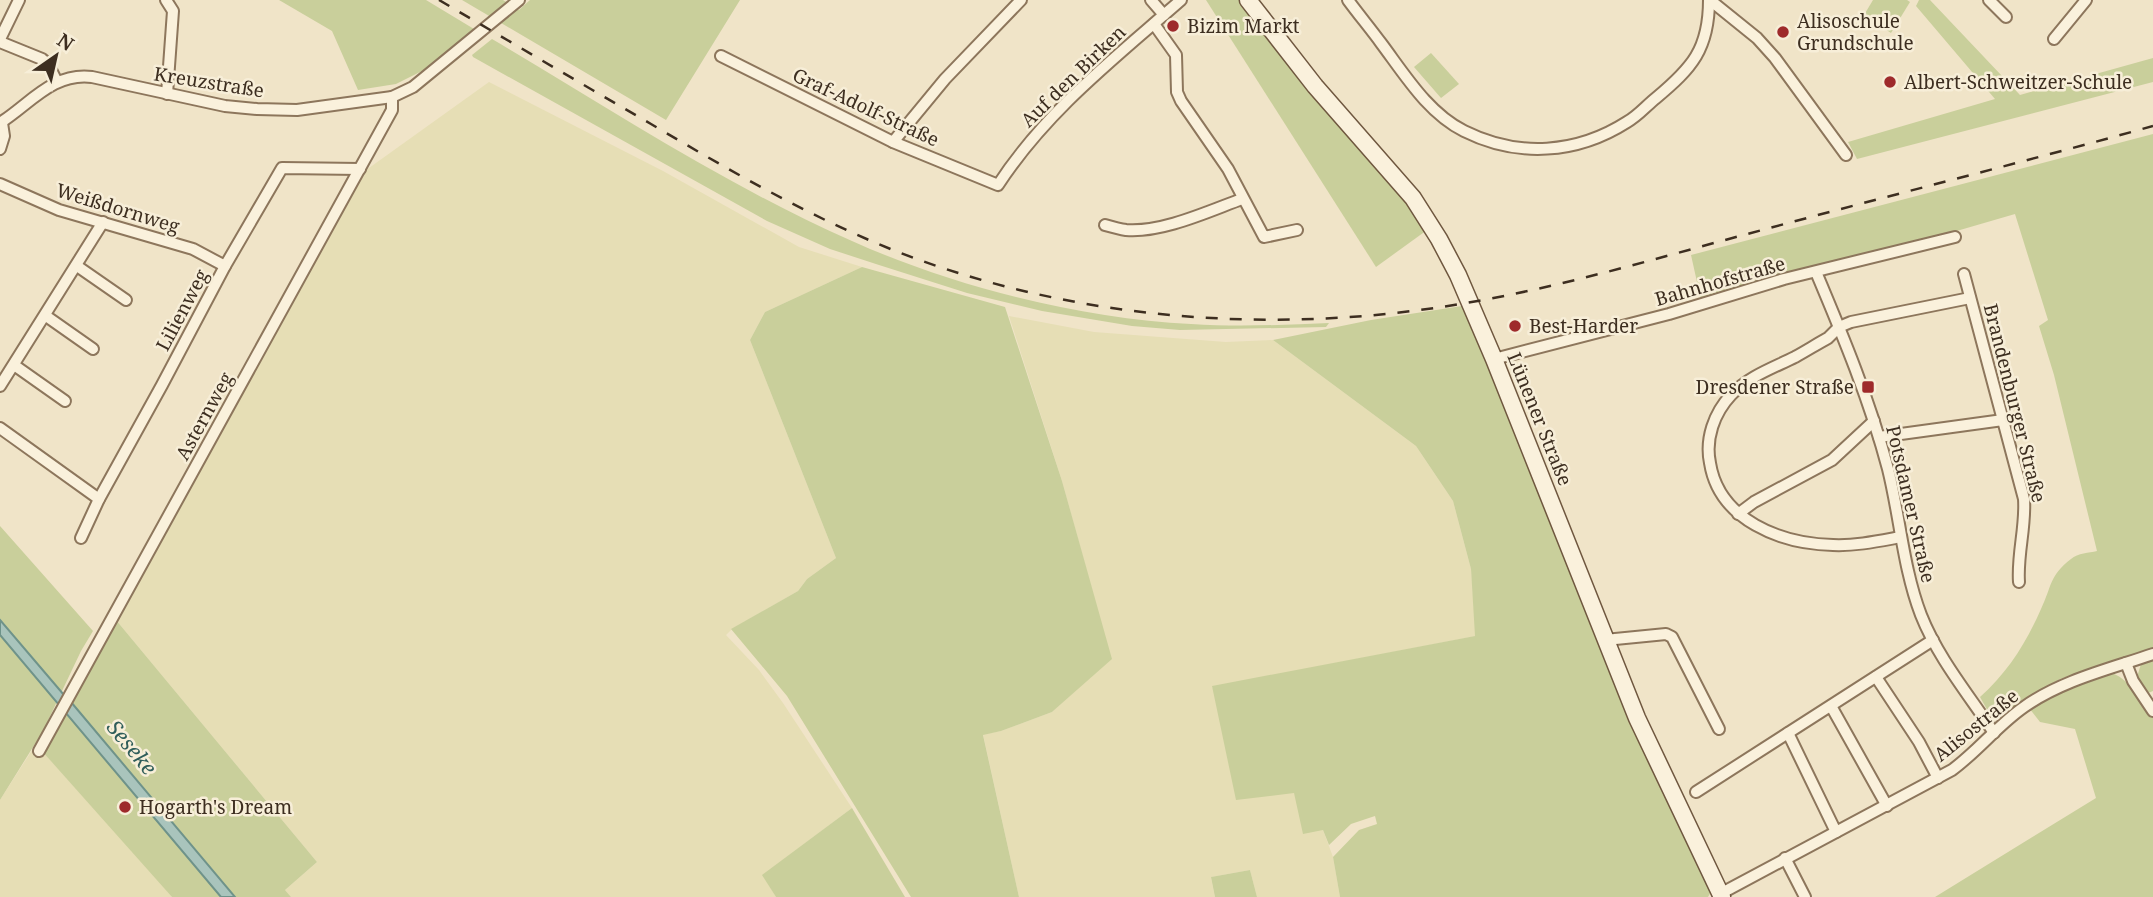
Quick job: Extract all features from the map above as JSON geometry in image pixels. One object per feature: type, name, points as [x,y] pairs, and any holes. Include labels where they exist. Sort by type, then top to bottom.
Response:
[{"type":"main road","name":"Lünener Straße","points":[[1248,0],[1315,86],[1422,210],[1458,275],[1637,718],[1721,896]]},
{"type":"street","points":[[19,0],[0,41],[42,59],[48,64],[57,82]]},
{"type":"street","points":[[166,0],[173,10],[167,94]]},
{"type":"street","name":"Kreuzstraße","points":[[1,123],[57,82],[82,76],[225,106],[281,110],[392,97],[413,87],[519,0]]},
{"type":"street","points":[[893,142],[945,79],[1021,0]]},
{"type":"street","points":[[1152,0],[1164,15]]},
{"type":"street","name":"Auf den Birken","points":[[998,186],[1019,153],[1049,119],[1108,62],[1181,0]]},
{"type":"street","points":[[1348,0],[1438,114],[1462,130],[1488,142],[1530,150],[1554,149],[1581,143],[1630,121],[1678,81],[1694,63],[1706,36],[1710,0]]},
{"type":"street","points":[[1710,0],[1757,38],[1775,58],[1846,155]]},
{"type":"street","points":[[1989,0],[2006,18]]},
{"type":"street","points":[[2054,39],[2081,2]]},
{"type":"street","points":[[1154,24],[1176,55],[1176,82],[1181,101],[1228,169],[1264,237],[1297,230]]},
{"type":"street","name":"Graf-Adolf-Straße","points":[[721,56],[893,142],[998,186]]},
{"type":"street","name":"Asternweg","points":[[39,751],[392,110],[392,97]]},
{"type":"street","points":[[0,149],[4,136],[1,123]]},
{"type":"street","name":"Lilienweg","points":[[81,538],[99,499],[225,265],[282,168],[359,169]]},
{"type":"street","name":"Weißdornweg","points":[[0,184],[59,210],[193,249],[225,265]]},
{"type":"street","points":[[1105,225],[1127,230],[1149,229],[1194,217],[1242,199]]},
{"type":"street","points":[[0,386],[78,266],[103,222]]},
{"type":"street","name":"Bahnhofstraße","points":[[1494,359],[1955,237]]},
{"type":"street","points":[[78,266],[126,300]]},
{"type":"street","name":"Potsdamer Straße","points":[[1816,272],[1879,436],[1915,597],[1933,640],[1994,733]]},
{"type":"street","name":"Brandenburger Straße","points":[[1964,274],[2024,499],[2019,582]]},
{"type":"street","points":[[1901,537],[1855,544],[1807,542],[1768,531],[1749,522],[1718,490],[1711,474],[1709,440],[1720,411],[1742,384],[1828,338],[1839,327],[1864,319],[1970,299]]},
{"type":"street","points":[[46,316],[93,349]]},
{"type":"street","points":[[14,365],[65,401]]},
{"type":"street","points":[[1879,436],[2003,420]]},
{"type":"street","points":[[1738,513],[1832,460],[1874,421]]},
{"type":"street","points":[[0,428],[99,499]]},
{"type":"street","points":[[1605,640],[1666,634],[1672,637],[1719,729]]},
{"type":"street","points":[[1696,792],[1933,640]]},
{"type":"street","name":"Alisostraße","points":[[1721,896],[1938,778],[1964,761],[2024,707],[2041,696],[2061,686],[2153,654]]},
{"type":"street","points":[[2126,663],[2133,681],[2153,711]]},
{"type":"street","name":"Alisostraße","points":[[1876,677],[1919,742],[1938,778]]},
{"type":"street","points":[[1831,706],[1887,806]]},
{"type":"street","points":[[1788,733],[1836,832]]},
{"type":"street","points":[[1785,859],[1805,897]]},
{"type":"shaded area","points":[[489,82],[663,171],[799,247],[862,267],[765,312],[750,340],[836,558],[807,579],[798,591],[726,635],[759,670],[852,808],[763,875],[776,897],[291,897],[285,890],[317,862],[116,620],[362,173]]},
{"type":"shaded area","points":[[1009,316],[1094,332],[1226,342],[1273,340],[1416,446],[1453,501],[1471,569],[1476,636],[1212,687],[1323,830],[1333,857],[1340,897],[1257,897],[1250,870],[1211,877],[1215,897],[1019,897],[983,734],[1001,731],[1052,712],[1111,659],[1062,481]]},
{"type":"shaded area","points":[[36,744],[172,897],[0,897],[0,800]]},
{"type":"green space","points":[[279,0],[426,0],[474,29],[426,69],[396,84],[358,90],[332,31]]},
{"type":"green space","points":[[462,0],[503,0],[519,10],[530,0],[740,0],[666,120]]},
{"type":"green space","points":[[1206,0],[1250,0],[1434,225],[1376,267]]},
{"type":"green space","points":[[1873,0],[1910,2],[1891,33],[1864,15]]},
{"type":"green space","points":[[1919,0],[1930,0],[2020,95],[2153,58],[2153,82],[1857,159],[1848,142],[1995,99],[1916,6]]},
{"type":"green space","points":[[492,39],[669,146],[760,196],[852,241],[932,272],[1018,298],[1149,321],[1225,325],[1329,323],[1326,327],[1180,330],[1132,326],[1042,311],[967,293],[830,249],[767,221],[473,57],[472,55]]},
{"type":"green space","points":[[1431,53],[1459,84],[1441,98],[1414,67]]},
{"type":"green space","points":[[2153,134],[2153,648],[2060,679],[2022,700],[2001,716],[1989,713],[1980,697],[2008,667],[2022,645],[2055,576],[2074,557],[2097,551],[2054,375],[2039,326],[2048,320],[2015,214],[1857,260],[1701,300],[1691,255]]},
{"type":"green space","points":[[862,267],[1005,307],[1062,481],[1112,659],[1052,712],[983,735],[1019,897],[911,897],[787,696],[731,629],[798,591],[807,579],[836,558],[750,340],[765,312]]},
{"type":"green space","points":[[1462,306],[1485,354],[1632,724],[1711,892],[1708,897],[1340,897],[1333,857],[1359,830],[1377,824],[1375,816],[1351,824],[1329,845],[1323,830],[1303,834],[1294,793],[1236,800],[1212,686],[1475,636],[1471,569],[1453,501],[1416,446],[1273,340],[1371,320]]},
{"type":"green space","points":[[0,526],[93,631],[43,731],[0,800]]},
{"type":"green space","points":[[116,620],[317,862],[285,890],[291,897],[235,897],[71,702]]},
{"type":"green space","points":[[2153,660],[2153,691],[2146,694],[2137,677],[2141,664]]},
{"type":"green space","points":[[2112,673],[2130,686],[2153,717],[2153,897],[1935,897],[2096,798],[2075,729],[2040,722],[2029,708],[2064,690]]},
{"type":"green space","points":[[65,712],[221,897],[172,897],[42,751]]},
{"type":"green space","points":[[852,808],[905,897],[776,897],[762,875]]},
{"type":"green space","points":[[1250,870],[1257,897],[1215,897],[1211,877]]},
{"type":"water","points":[[0,620],[64,695],[59,705],[0,635]]},
{"type":"water","points":[[71,702],[235,897],[221,897],[65,712]]},
{"type":"railway","points":[[439,0],[739,175],[861,237],[962,274],[1032,293],[1103,307],[1176,316],[1322,319],[1394,313],[1504,296],[1617,269],[2153,126]]},
{"type":"place","name":"Bizim Markt","points":[[1173,26]]},
{"type":"place","name":"Alisoschule Grundschule","points":[[1783,32]]},
{"type":"place","name":"Albert-Schweitzer-Schule","points":[[1890,82]]},
{"type":"place","name":"Best-Harder","points":[[1515,326]]},
{"type":"place","name":"Dresdener Straße","points":[[1868,387]]},
{"type":"place","name":"Hogarth's Dream","points":[[125,807]]},
{"type":"water label","name":"Seseke","points":[[132,747]]}]
